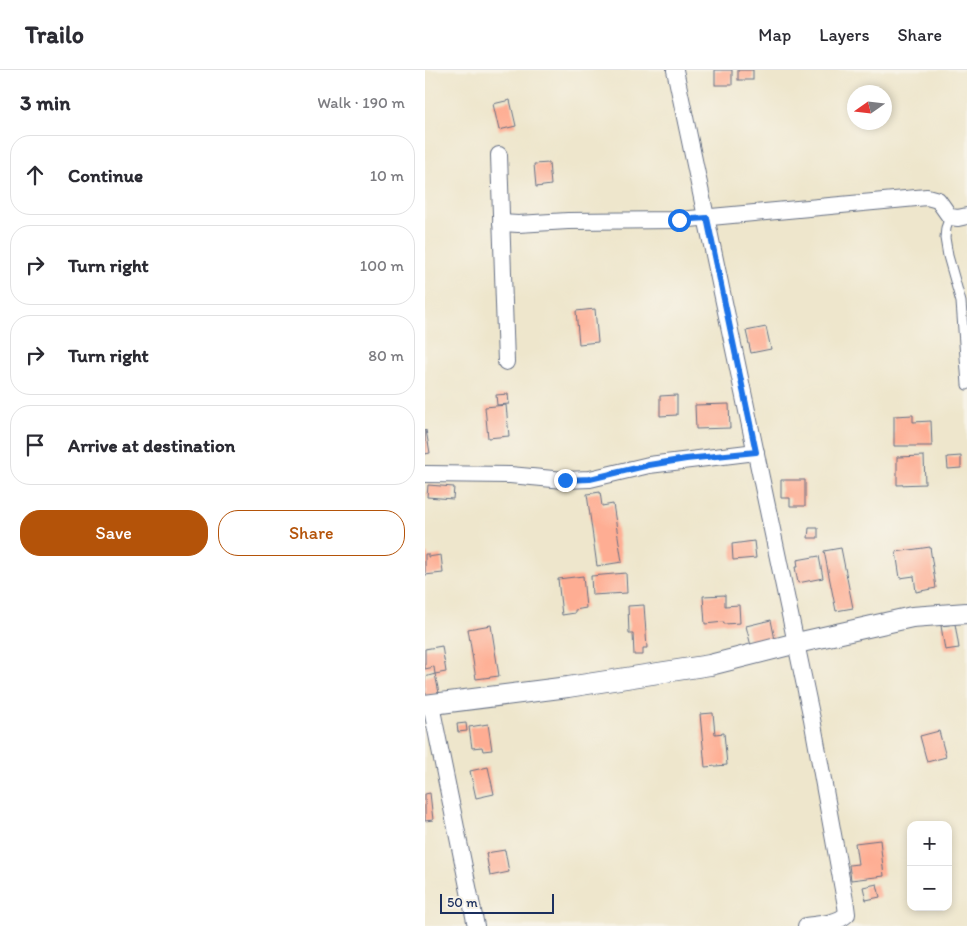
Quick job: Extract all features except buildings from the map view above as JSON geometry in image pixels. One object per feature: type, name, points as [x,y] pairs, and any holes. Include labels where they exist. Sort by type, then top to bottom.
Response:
[{"type":"street","points":[[675,70],[797,643],[847,914],[842,919],[833,922],[805,926]]},
{"type":"street","points":[[499,155],[506,362]]},
{"type":"street","points":[[501,223],[679,220],[927,197],[938,200],[950,217],[967,216]]},
{"type":"street","points":[[425,474],[510,475],[565,480],[590,479],[649,465],[756,452]]},
{"type":"street","points":[[477,926],[428,705],[710,666],[797,643],[912,617],[967,613]]},
{"type":"lane","points":[[950,217],[945,238],[965,318],[967,385]]},
{"type":"route","points":[[565,480],[590,479],[649,465],[686,459],[756,452],[707,218],[679,220]]}]
